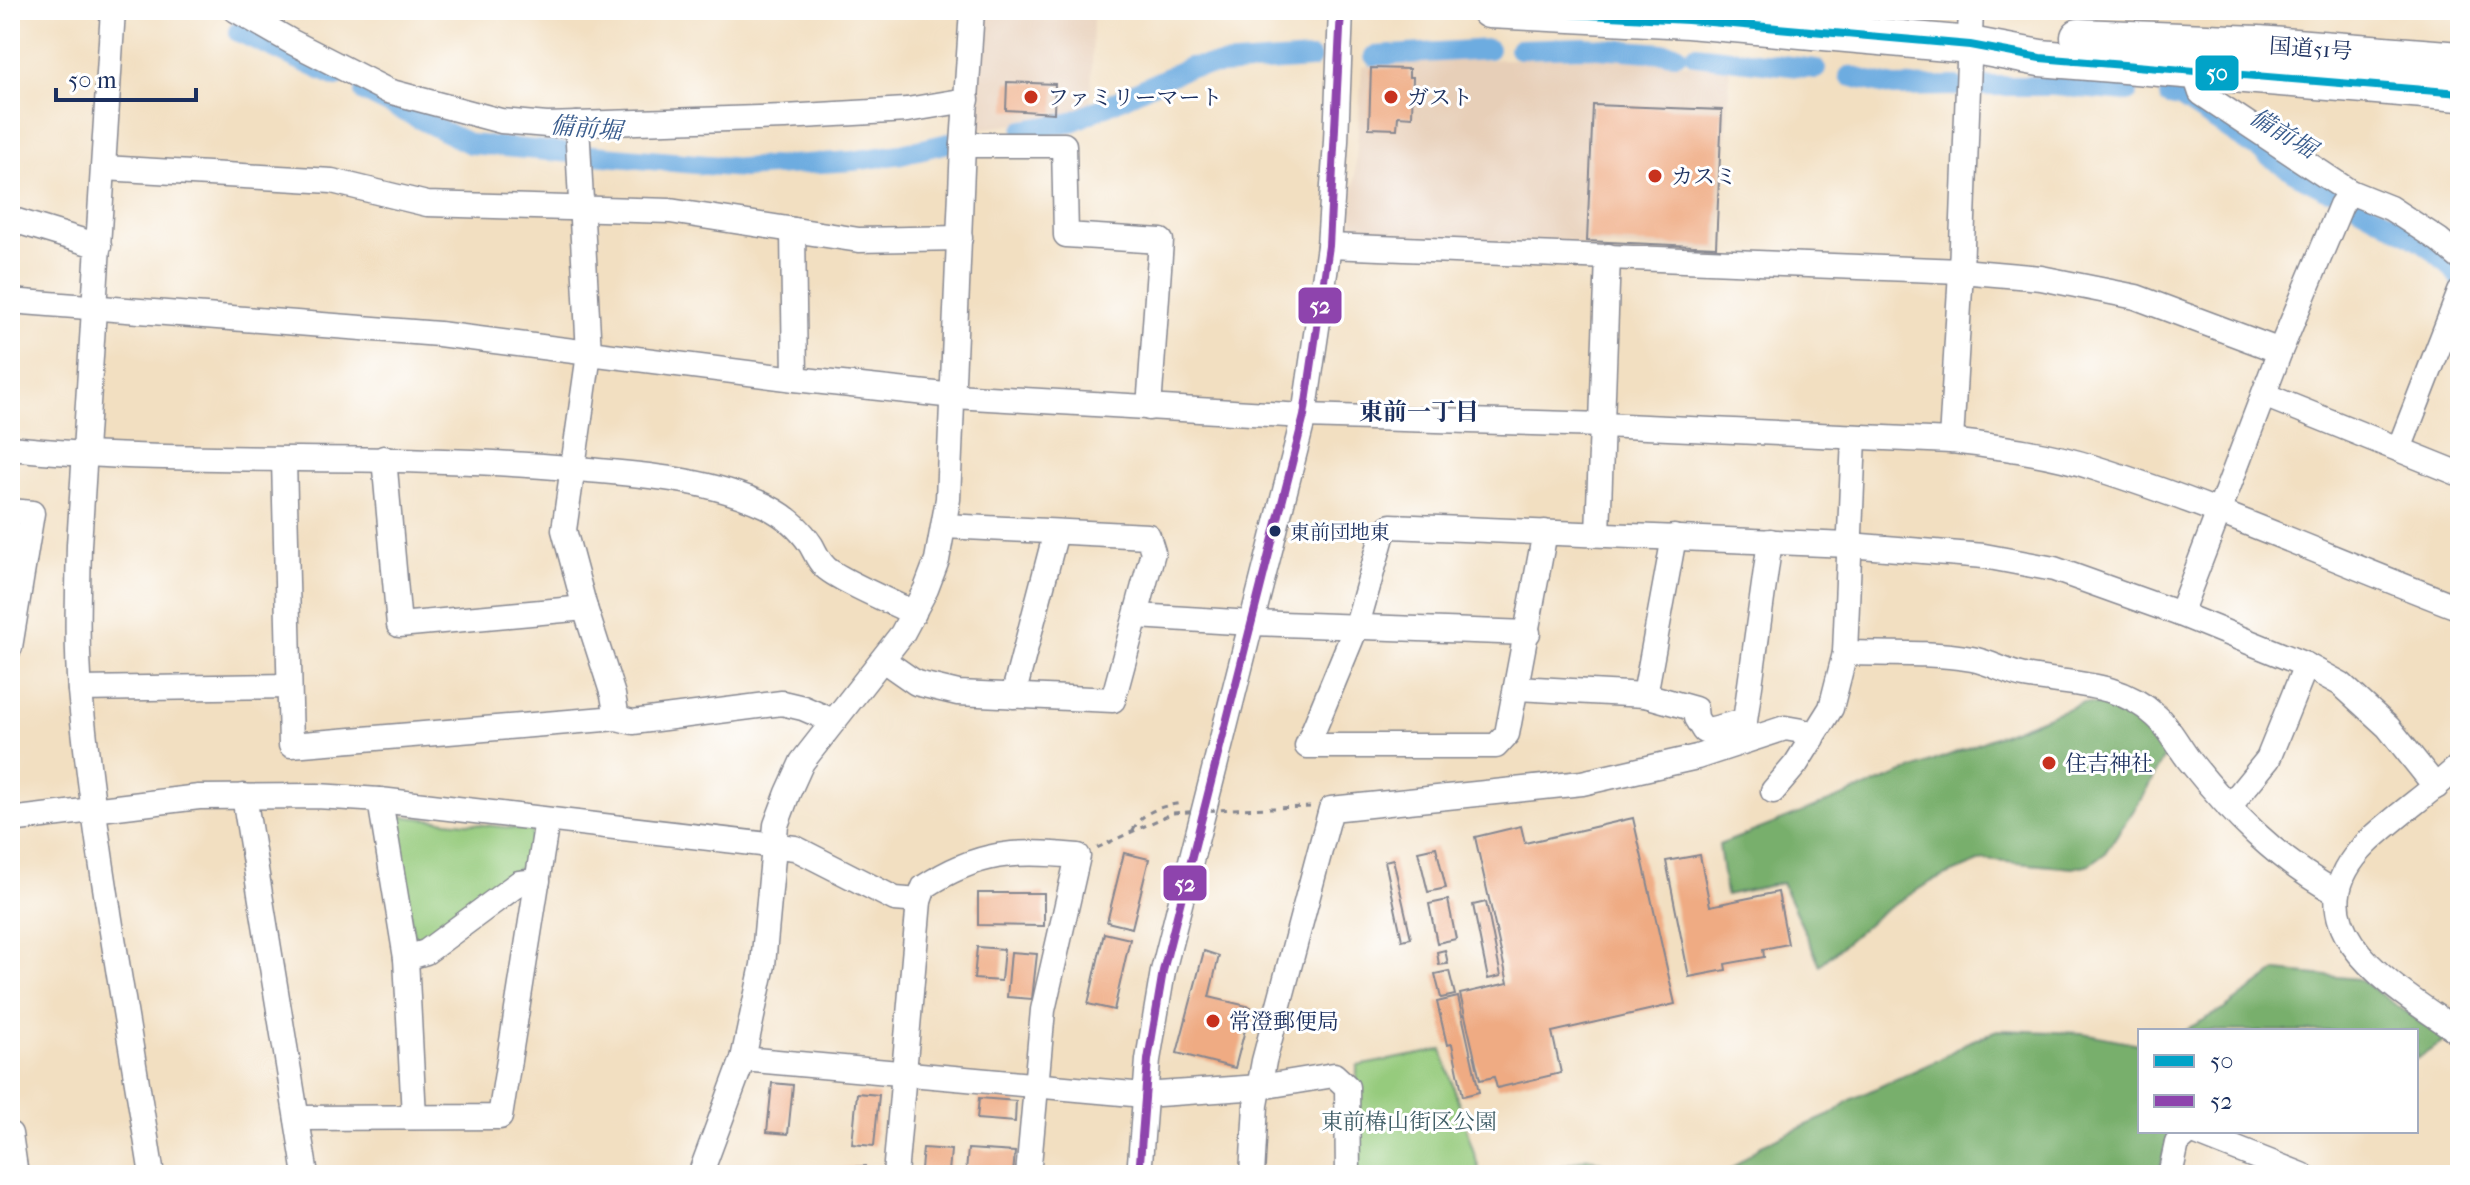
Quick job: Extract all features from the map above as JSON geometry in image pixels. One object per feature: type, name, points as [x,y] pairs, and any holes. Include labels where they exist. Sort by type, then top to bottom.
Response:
[{"type":"highway","name":"国道51号","points":[[1489,10],[1688,20],[1971,27],[2041,36],[2258,44],[2460,60]]},
{"type":"highway","name":"国道51号","points":[[1971,27],[2040,58],[2460,93]]},
{"type":"street","points":[[113,10],[77,617],[80,689],[94,809],[151,1169]]},
{"type":"street","points":[[236,10],[388,91],[501,121],[547,125],[578,143],[907,110],[967,100]]},
{"type":"street","points":[[700,1175],[743,1059],[763,965],[776,825],[802,762],[883,660],[914,613],[937,560],[944,526],[954,396],[963,145],[972,10]]},
{"type":"street","points":[[1139,1175],[1153,1018],[1163,971],[1304,416],[1329,246],[1341,10]]},
{"type":"street","points":[[1951,441],[1971,27]]},
{"type":"street","points":[[2193,69],[2201,93],[2350,192],[2390,208],[2439,240],[2460,258]]},
{"type":"street","points":[[578,143],[589,354],[564,530],[617,718]]},
{"type":"street","points":[[963,145],[1064,145],[1066,235],[1161,241],[1149,408]]},
{"type":"street","points":[[104,168],[332,181],[427,204],[670,211],[859,240],[960,238]]},
{"type":"street","points":[[2180,614],[2280,351],[2341,205],[2350,192]]},
{"type":"street","points":[[10,219],[99,246]]},
{"type":"street","points":[[793,230],[795,379]]},
{"type":"street","points":[[1329,246],[1961,271],[2041,278],[2136,297],[2280,351]]},
{"type":"street","points":[[1598,534],[1608,256]]},
{"type":"street","points":[[2399,449],[2460,292]]},
{"type":"street","points":[[10,301],[339,325],[954,396],[1304,416],[1602,425],[1951,441],[1997,446],[2093,467],[2220,513],[2460,608]]},
{"type":"street","points":[[2264,395],[2460,474]]},
{"type":"street","points":[[1773,791],[1813,738],[1831,708],[1845,653],[1854,437]]},
{"type":"street","points":[[10,448],[86,456],[431,459],[665,477],[709,487],[765,506],[793,523],[809,541],[825,568],[914,613]]},
{"type":"street","points":[[384,458],[399,625],[585,608]]},
{"type":"street","points":[[284,460],[291,745],[617,718],[633,722],[782,703],[833,721]]},
{"type":"street","points":[[10,511],[32,513],[10,647]]},
{"type":"street","points":[[883,660],[916,683],[958,693],[1113,700],[1153,552],[1148,536],[944,526]]},
{"type":"street","points":[[1545,532],[1507,734],[1496,746],[1307,746],[1357,625],[1383,533],[1391,526],[1674,537],[1849,545],[1984,556],[2054,569],[2180,614],[2306,665],[2341,684],[2388,727],[2436,787]]},
{"type":"street","points":[[1013,696],[1056,532]]},
{"type":"street","points":[[1645,695],[1674,537]]},
{"type":"street","points":[[1517,688],[1645,695],[1695,709],[1696,718],[1704,731],[1745,721],[1770,541]]},
{"type":"street","points":[[1137,616],[1528,633]]},
{"type":"street","points":[[1845,653],[1975,659],[2021,676],[2099,686],[2129,696],[2157,716],[2188,759],[2268,847],[2337,893]]},
{"type":"street","points":[[2229,807],[2268,759],[2306,665]]},
{"type":"street","points":[[80,689],[289,686]]},
{"type":"street","points":[[1252,1175],[1264,1061],[1331,809],[1582,783],[1697,757],[1785,728],[1802,731],[1813,738]]},
{"type":"street","points":[[2460,765],[2365,845],[2346,869],[2337,893],[2340,920],[2348,941],[2375,972],[2460,1033]]},
{"type":"street","points":[[244,796],[306,1175]]},
{"type":"street","points":[[10,820],[199,797],[380,800],[795,848],[895,899],[919,901]]},
{"type":"street","points":[[380,800],[406,958],[414,1117]]},
{"type":"street","points":[[297,1118],[500,1117],[547,820]]},
{"type":"street","points":[[895,1175],[919,901],[924,887],[979,859],[1007,853],[1034,852],[1078,856],[1043,1010],[1028,1175]]},
{"type":"street","points":[[406,958],[426,952],[519,883],[538,881]]},
{"type":"street","points":[[743,1059],[1144,1095],[1260,1087],[1334,1075],[1347,1087],[1348,1175]]},
{"type":"street","points":[[2170,1175],[2177,1143],[2189,1133]]},
{"type":"street","points":[[2196,1133],[2302,1175]]},
{"type":"street","points":[[10,1134],[13,1167]]},
{"type":"path","points":[[1133,830],[1138,818],[1164,806],[1182,803],[1185,793],[1206,797]]},
{"type":"path","points":[[1078,856],[1173,813],[1321,806],[1331,809]]},
{"type":"shaded area","points":[[991,13],[1093,18],[1091,108],[1051,120],[975,129],[980,20]]},
{"type":"shaded area","points":[[1599,57],[1730,68],[1720,252],[1364,235],[1352,225],[1362,67],[1401,62]]},
{"type":"green space","points":[[2082,703],[2126,708],[2168,750],[2140,801],[2104,854],[2090,864],[2073,868],[1984,860],[1930,882],[1878,915],[1820,965],[1782,883],[1726,895],[1719,845]]},
{"type":"green space","points":[[400,816],[532,830],[530,859],[425,942],[414,940],[394,824]]},
{"type":"green space","points":[[2277,971],[2358,979],[2447,1040],[2418,1058],[2418,1029],[2187,1029],[2223,1010]]},
{"type":"green space","points":[[1998,1030],[2083,1033],[2138,1044],[2138,1133],[2169,1133],[2159,1175],[1724,1175],[1761,1145],[1830,1115],[1852,1099],[1938,1060],[1966,1043]]},
{"type":"green space","name":"東前椿山街区公園","points":[[1442,1050],[1479,1169],[1475,1175],[1356,1175],[1357,1066]]},
{"type":"green space","points":[[1588,1157],[1632,1175],[1536,1175]]},
{"type":"building","name":"ガスト","points":[[1371,68],[1409,69],[1409,77],[1413,77],[1412,117],[1398,116],[1397,129],[1369,128]]},
{"type":"building","name":"ファミリーマート","points":[[1007,82],[1055,84],[1054,113],[1006,110]]},
{"type":"building","name":"カスミ","points":[[1593,105],[1722,110],[1716,247],[1587,241]]},
{"type":"building","points":[[1633,818],[1675,1004],[1552,1032],[1561,1073],[1497,1088],[1494,1077],[1480,1080],[1460,994],[1508,983],[1475,837],[1521,826],[1525,843]]},
{"type":"building","points":[[1436,847],[1446,888],[1428,892],[1418,851]]},
{"type":"building","points":[[1124,853],[1149,859],[1132,928],[1107,922]]},
{"type":"building","points":[[1700,855],[1710,906],[1778,892],[1788,944],[1763,949],[1764,957],[1725,964],[1726,970],[1689,977],[1666,861]]},
{"type":"building","points":[[1393,859],[1411,938],[1402,940],[1385,861]]},
{"type":"building","points":[[978,893],[1044,893],[1044,926],[978,925]]},
{"type":"building","points":[[1448,900],[1456,939],[1437,943],[1429,904]]},
{"type":"building","points":[[1486,902],[1501,976],[1488,979],[1473,905]]},
{"type":"building","points":[[1104,933],[1130,939],[1114,1010],[1088,1004]]},
{"type":"building","points":[[977,947],[1004,949],[1001,981],[974,979]]},
{"type":"building","points":[[1445,950],[1448,964],[1439,965],[1437,952]]},
{"type":"building","points":[[1204,951],[1219,956],[1209,997],[1251,1007],[1235,1068],[1177,1053]]},
{"type":"building","points":[[1011,952],[1037,954],[1032,999],[1007,997]]},
{"type":"building","points":[[1449,971],[1455,995],[1441,998],[1435,974]]},
{"type":"building","points":[[1458,997],[1479,1092],[1463,1096],[1452,1044],[1447,1045],[1437,1002]]},
{"type":"building","points":[[772,1083],[793,1085],[788,1134],[767,1132]]},
{"type":"building","points":[[857,1093],[879,1095],[874,1146],[852,1144]]},
{"type":"building","points":[[979,1098],[1016,1101],[1015,1122],[977,1119]]},
{"type":"building","points":[[923,1148],[951,1150],[949,1172],[921,1169]]},
{"type":"building","points":[[968,1149],[1015,1152],[1013,1174],[966,1171]]},
{"type":"building","points":[[865,1166],[866,1175],[782,1175],[782,1173]]},
{"type":"waterway","name":"備前堀","points":[[238,32],[336,77]]},
{"type":"waterway","name":"備前堀","points":[[1519,49],[1584,47],[1677,54]]},
{"type":"waterway","name":"備前堀","points":[[1374,56],[1489,49]]},
{"type":"waterway","name":"備前堀","points":[[1695,55],[1816,69]]},
{"type":"waterway","name":"備前堀","points":[[1023,130],[1072,122],[1189,67],[1311,59]]},
{"type":"waterway","name":"備前堀","points":[[1849,76],[1894,87],[1955,86]]},
{"type":"waterway","name":"備前堀","points":[[1982,86],[2053,86],[2128,92]]},
{"type":"waterway","name":"備前堀","points":[[364,92],[470,144],[741,168],[853,161],[953,142]]},
{"type":"waterway","name":"備前堀","points":[[2169,96],[2180,98],[2293,172],[2328,190]]},
{"type":"waterway","name":"備前堀","points":[[2358,206],[2427,246],[2460,279]]},
{"type":"transit line","name":"52","points":[[1139,1175],[1148,1060],[1163,971],[1304,416],[1329,246],[1341,10]]},
{"type":"transit line","name":"50","points":[[1489,10],[1688,20],[1970,45],[2040,58],[2460,93]]},
{"type":"place","name":"ファミリーマート","points":[[1031,97]]},
{"type":"place","name":"ガスト","points":[[1391,97]]},
{"type":"place","name":"カスミ","points":[[1655,176]]},
{"type":"place","name":"東前団地東","points":[[1275,531]]},
{"type":"place","name":"住吉神社","points":[[2049,763]]},
{"type":"place","name":"常澄郵便局","points":[[1213,1021]]},
{"type":"district","name":"東前一丁目","points":[[1419,412]]}]
